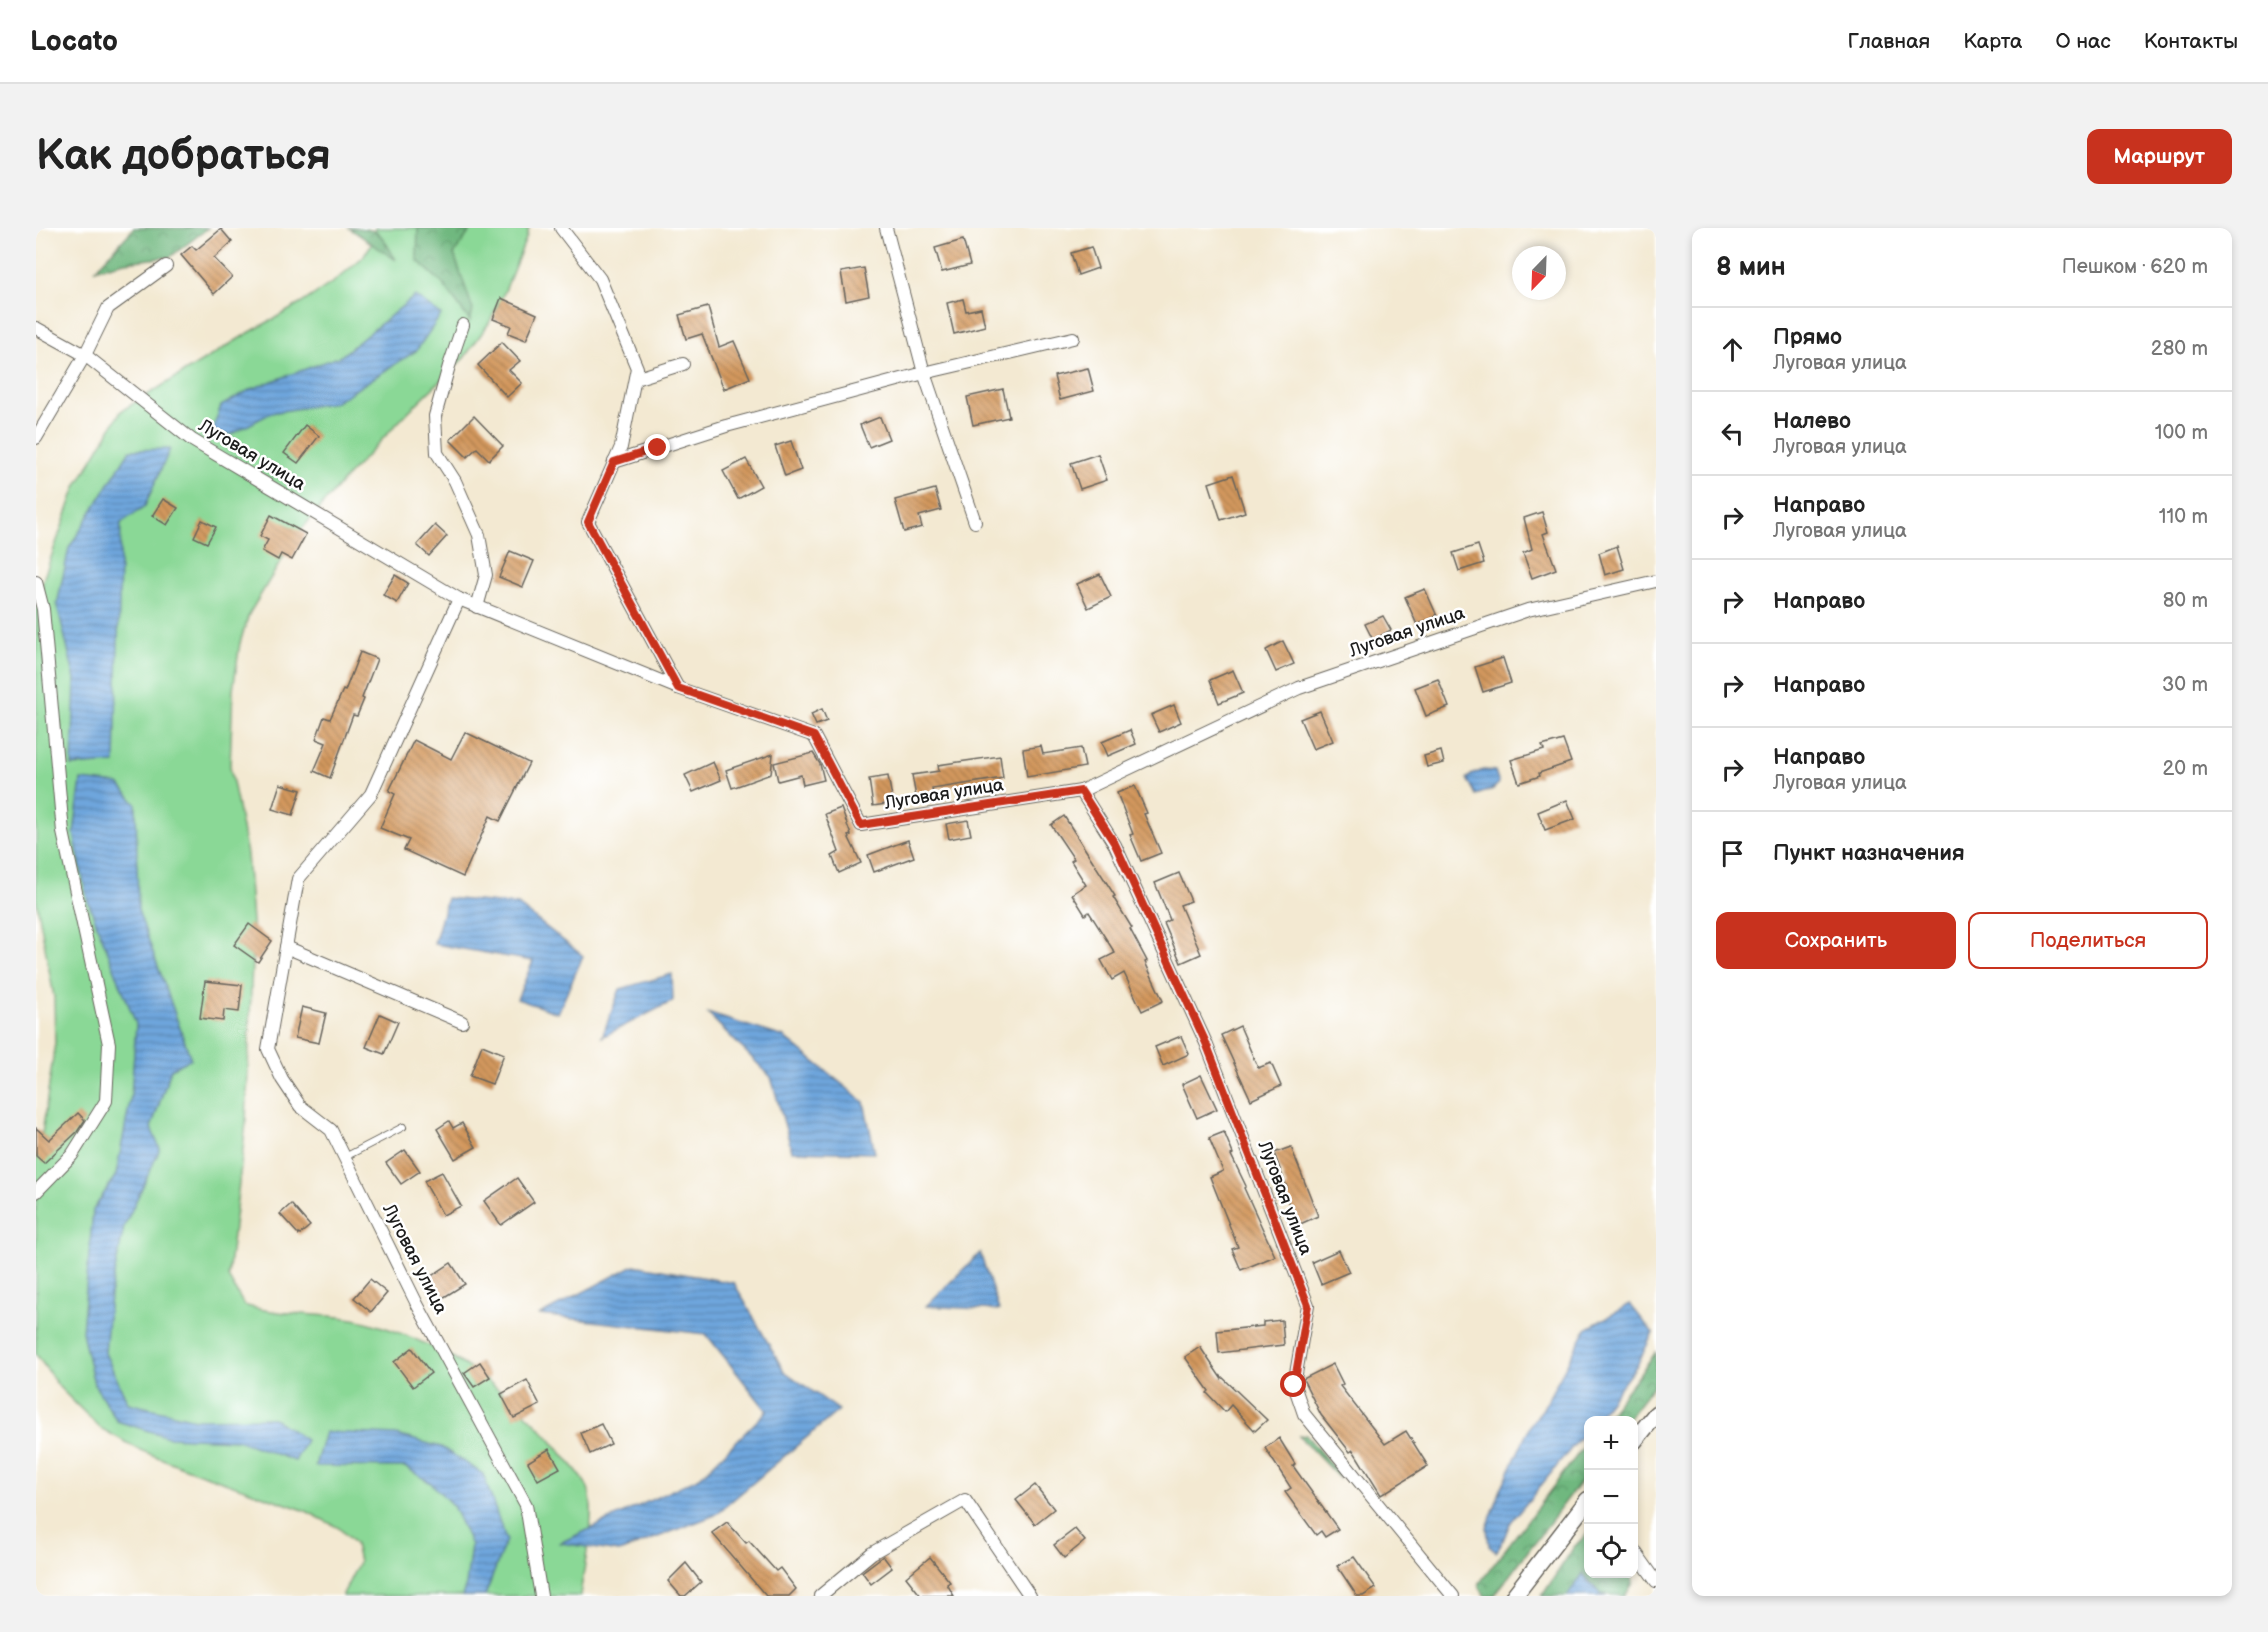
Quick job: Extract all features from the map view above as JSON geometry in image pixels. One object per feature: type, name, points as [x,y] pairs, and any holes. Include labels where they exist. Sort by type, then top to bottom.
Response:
[{"type":"main road","points":[[1638,1436],[1656,1414]]},
{"type":"main road","points":[[1514,1596],[1584,1505]]},
{"type":"street","points":[[561,228],[600,279],[637,368],[621,447],[588,522],[678,688]]},
{"type":"street","points":[[885,228],[924,372],[975,522]]},
{"type":"street","points":[[36,438],[86,355],[108,308],[166,266]]},
{"type":"street","points":[[463,325],[435,416],[437,453],[455,481],[479,535],[486,575],[477,607]]},
{"type":"street","name":"Луговая улица","points":[[36,328],[86,355],[192,440],[459,599],[678,688],[814,736],[861,825],[1081,791],[1299,688],[1527,610],[1656,581]]},
{"type":"street","points":[[614,462],[726,426],[924,372],[1073,338]]},
{"type":"street","points":[[635,379],[683,364]]},
{"type":"street","points":[[36,582],[43,609],[63,832],[109,1044],[106,1101],[72,1155],[36,1192]]},
{"type":"street","name":"Луговая улица","points":[[459,599],[371,794],[298,879],[268,1049],[282,1079],[300,1106],[331,1130],[417,1304],[526,1505],[541,1596]]},
{"type":"street","name":"Луговая улица","points":[[1081,791],[1115,844],[1206,1043],[1308,1305],[1294,1385],[1304,1414],[1453,1596]]},
{"type":"street","points":[[286,947],[462,1022]]},
{"type":"street","points":[[820,1596],[872,1553],[965,1500],[1030,1596]]},
{"type":"street","points":[[1638,1556],[1656,1581]]},
{"type":"lane","points":[[344,1157],[403,1126]]},
{"type":"green space","points":[[134,228],[208,228],[170,257],[125,262],[96,269]]},
{"type":"green space","points":[[349,228],[368,229],[379,234],[396,260]]},
{"type":"green space","points":[[375,228],[529,228],[505,291],[489,323],[464,358],[409,411],[340,484],[296,536],[249,614],[240,643],[233,690],[230,766],[247,854],[253,935],[246,1123],[228,1277],[244,1305],[275,1312],[354,1319],[400,1333],[454,1359],[503,1393],[546,1434],[577,1471],[589,1491],[591,1518],[580,1596],[342,1596],[359,1562],[355,1544],[339,1528],[306,1511],[140,1450],[100,1428],[59,1387],[36,1354],[36,1154],[42,1134],[55,1043],[54,997],[36,898],[36,612],[43,580],[76,487],[121,411],[336,280],[364,256],[372,243]]},
{"type":"green space","points":[[418,228],[472,228],[454,254],[473,310],[470,321],[443,284],[417,260]]},
{"type":"green space","points":[[1656,1352],[1656,1382],[1630,1416],[1607,1416]]},
{"type":"green space","points":[[1306,1435],[1338,1473],[1339,1478],[1299,1436]]},
{"type":"green space","points":[[1584,1446],[1584,1477],[1494,1596],[1485,1596],[1478,1585]]},
{"type":"green space","points":[[1584,1537],[1584,1575],[1567,1596],[1542,1596],[1574,1547]]},
{"type":"green space","points":[[1586,1578],[1632,1578],[1633,1583],[1625,1596],[1600,1594]]},
{"type":"water","points":[[415,296],[441,315],[416,351],[336,402],[271,413],[230,435],[212,431],[221,406],[251,389],[341,356]]},
{"type":"water","points":[[170,449],[145,506],[121,523],[115,763],[72,766],[75,679],[57,605],[69,548],[130,450]]},
{"type":"water","points":[[1483,770],[1495,771],[1499,783],[1493,789],[1476,795],[1467,779]]},
{"type":"water","points":[[81,780],[119,784],[136,804],[138,910],[191,1059],[171,1069],[151,1128],[160,1149],[124,1227],[110,1295],[105,1353],[128,1403],[195,1419],[273,1418],[306,1440],[295,1461],[237,1440],[168,1437],[117,1421],[94,1384],[82,1332],[93,1210],[116,1175],[131,1096],[136,1024],[87,899],[74,833]]},
{"type":"water","points":[[447,898],[518,905],[583,956],[558,1013],[517,999],[533,961],[434,944]]},
{"type":"water","points":[[672,974],[673,1001],[602,1037],[620,989]]},
{"type":"water","points":[[707,1013],[784,1037],[864,1102],[875,1153],[792,1151],[771,1077]]},
{"type":"water","points":[[980,1253],[999,1310],[926,1306]]},
{"type":"water","points":[[634,1265],[734,1283],[784,1371],[839,1410],[715,1515],[619,1552],[560,1543],[700,1477],[767,1411],[706,1334],[540,1315]]},
{"type":"water","points":[[1630,1304],[1653,1333],[1637,1365],[1598,1416],[1584,1416],[1584,1433],[1511,1522],[1496,1552],[1489,1546],[1487,1528],[1501,1489],[1532,1422],[1542,1410],[1586,1329]]},
{"type":"water","points":[[325,1432],[396,1435],[441,1447],[483,1474],[506,1540],[485,1596],[462,1596],[466,1585],[471,1545],[453,1506],[431,1483],[405,1467],[315,1466]]},
{"type":"water","points":[[1583,1574],[1584,1578],[1600,1594],[1607,1596],[1567,1596]]},
{"type":"building","points":[[221,229],[232,242],[214,258],[232,277],[214,294],[181,255],[192,246],[196,250]]},
{"type":"building","points":[[963,240],[970,265],[942,272],[935,248]]},
{"type":"building","points":[[1091,247],[1098,268],[1078,275],[1071,253]]},
{"type":"building","points":[[864,268],[869,296],[846,301],[841,272]]},
{"type":"building","points":[[501,298],[537,314],[526,340],[508,333],[511,326],[493,319]]},
{"type":"building","points":[[963,299],[966,311],[981,308],[985,326],[954,334],[947,303]]},
{"type":"building","points":[[708,307],[719,347],[734,341],[750,378],[724,389],[702,334],[686,339],[679,315]]},
{"type":"building","points":[[502,342],[520,361],[509,370],[522,383],[507,397],[478,365]]},
{"type":"building","points":[[1088,368],[1094,391],[1060,400],[1054,376]]},
{"type":"building","points":[[1003,389],[1009,417],[973,425],[967,397]]},
{"type":"building","points":[[474,416],[503,446],[489,460],[477,448],[467,457],[450,440]]},
{"type":"building","points":[[880,417],[889,439],[869,447],[860,425]]},
{"type":"building","points":[[305,425],[319,436],[298,463],[284,453]]},
{"type":"building","points":[[791,441],[801,470],[785,476],[775,446]]},
{"type":"building","points":[[1098,454],[1107,480],[1080,489],[1071,463]]},
{"type":"building","points":[[746,459],[761,486],[738,499],[723,471]]},
{"type":"building","points":[[1233,475],[1245,512],[1221,520],[1209,483]]},
{"type":"building","points":[[935,489],[941,510],[919,516],[922,527],[904,532],[895,500]]},
{"type":"building","points":[[163,499],[178,508],[167,525],[152,516]]},
{"type":"building","points":[[1542,512],[1548,532],[1543,534],[1556,569],[1532,578],[1523,553],[1532,549],[1524,518]]},
{"type":"building","points":[[271,515],[306,534],[292,560],[281,554],[278,560],[262,551],[268,540],[260,536]]},
{"type":"building","points":[[202,520],[216,527],[207,543],[194,537]]},
{"type":"building","points":[[435,525],[447,536],[429,556],[417,545]]},
{"type":"building","points":[[1478,545],[1484,563],[1459,571],[1453,553]]},
{"type":"building","points":[[1617,546],[1624,569],[1605,575],[1599,553]]},
{"type":"building","points":[[510,551],[534,561],[523,587],[499,577]]},
{"type":"building","points":[[1100,574],[1111,597],[1088,608],[1077,584]]},
{"type":"building","points":[[395,575],[408,583],[397,603],[383,595]]},
{"type":"building","points":[[1425,589],[1437,616],[1417,625],[1405,597]]},
{"type":"building","points":[[1383,616],[1391,630],[1373,640],[1365,624]]},
{"type":"building","points":[[1283,641],[1294,664],[1276,672],[1266,650]]},
{"type":"building","points":[[360,652],[377,659],[362,698],[364,699],[357,716],[353,715],[330,778],[314,771],[326,743],[316,739],[324,717],[330,719],[343,690],[345,691]]},
{"type":"building","points":[[1503,658],[1511,683],[1483,692],[1475,667]]},
{"type":"building","points":[[1233,670],[1243,693],[1219,703],[1210,680]]},
{"type":"building","points":[[1438,679],[1449,707],[1426,716],[1415,688]]},
{"type":"building","points":[[1174,705],[1181,722],[1159,732],[1151,715]]},
{"type":"building","points":[[822,709],[827,721],[816,725],[811,714]]},
{"type":"building","points":[[1320,711],[1333,741],[1313,749],[1300,719]]},
{"type":"building","points":[[1130,730],[1136,744],[1108,756],[1102,742]]},
{"type":"building","points":[[465,732],[529,763],[500,821],[490,816],[463,877],[404,850],[409,840],[380,828],[395,794],[389,791],[414,740],[451,759]]},
{"type":"building","points":[[1563,740],[1571,762],[1519,783],[1511,760],[1544,750],[1542,746]]},
{"type":"building","points":[[1041,746],[1043,754],[1081,748],[1085,767],[1027,777],[1023,749]]},
{"type":"building","points":[[1441,751],[1444,763],[1427,767],[1424,756]]},
{"type":"building","points":[[813,753],[820,764],[824,780],[803,785],[801,775],[778,781],[774,763]]},
{"type":"building","points":[[773,754],[771,774],[732,788],[726,770]]},
{"type":"building","points":[[1000,756],[1003,778],[932,789],[933,794],[916,797],[912,775],[939,771],[938,765]]},
{"type":"building","points":[[713,762],[721,780],[693,792],[685,775]]},
{"type":"building","points":[[888,776],[893,803],[873,806],[869,779]]},
{"type":"building","points":[[280,784],[301,790],[293,815],[272,809]]},
{"type":"building","points":[[1135,786],[1161,853],[1141,861],[1117,793]]},
{"type":"building","points":[[1567,800],[1575,819],[1545,830],[1538,812]]},
{"type":"building","points":[[841,808],[851,835],[848,836],[861,863],[839,873],[832,856],[839,852],[825,814]]},
{"type":"building","points":[[1064,816],[1115,896],[1113,897],[1132,928],[1130,929],[1147,961],[1145,962],[1163,1001],[1142,1011],[1124,973],[1112,980],[1101,960],[1115,953],[1089,912],[1085,915],[1072,894],[1086,885],[1071,861],[1074,859],[1051,825]]},
{"type":"building","points":[[968,820],[971,835],[949,839],[946,824]]},
{"type":"building","points":[[908,840],[914,857],[874,872],[868,855]]},
{"type":"building","points":[[1179,873],[1191,901],[1180,905],[1201,954],[1181,963],[1164,923],[1170,920],[1155,883]]},
{"type":"building","points":[[249,924],[272,941],[258,962],[234,945]]},
{"type":"building","points":[[205,981],[242,985],[239,1012],[224,1010],[223,1021],[200,1018]]},
{"type":"building","points":[[302,1007],[326,1013],[319,1043],[295,1038]]},
{"type":"building","points":[[380,1014],[398,1022],[384,1054],[366,1047]]},
{"type":"building","points":[[1240,1026],[1258,1068],[1271,1063],[1281,1086],[1251,1100],[1221,1035]]},
{"type":"building","points":[[1181,1036],[1189,1054],[1163,1066],[1155,1047]]},
{"type":"building","points":[[482,1045],[504,1054],[492,1084],[470,1076]]},
{"type":"building","points":[[1201,1075],[1217,1109],[1197,1118],[1182,1084]]},
{"type":"building","points":[[78,1113],[85,1120],[77,1132],[44,1163],[36,1156],[36,1128],[49,1140]]},
{"type":"building","points":[[449,1121],[453,1128],[462,1123],[476,1147],[455,1159],[437,1129]]},
{"type":"building","points":[[1224,1132],[1233,1154],[1231,1155],[1246,1186],[1244,1188],[1275,1256],[1241,1270],[1232,1249],[1238,1247],[1210,1177],[1223,1171],[1209,1138]]},
{"type":"building","points":[[1291,1147],[1318,1216],[1298,1225],[1283,1190],[1287,1188],[1274,1153]]},
{"type":"building","points":[[405,1150],[420,1171],[401,1184],[386,1163]]},
{"type":"building","points":[[442,1172],[461,1206],[443,1215],[424,1181]]},
{"type":"building","points":[[517,1178],[534,1202],[501,1225],[484,1201]]},
{"type":"building","points":[[291,1204],[310,1226],[299,1235],[280,1214]]},
{"type":"building","points":[[1339,1250],[1349,1272],[1321,1284],[1312,1262]]},
{"type":"building","points":[[451,1263],[465,1284],[438,1301],[424,1281]]},
{"type":"building","points":[[370,1279],[387,1293],[371,1312],[354,1298]]},
{"type":"building","points":[[1282,1320],[1284,1345],[1219,1353],[1217,1331],[1263,1326],[1263,1322]]},
{"type":"building","points":[[1200,1347],[1221,1378],[1221,1376],[1267,1420],[1255,1431],[1231,1405],[1225,1412],[1207,1393],[1209,1391],[1185,1357]]},
{"type":"building","points":[[412,1348],[431,1373],[413,1387],[394,1362]]},
{"type":"building","points":[[480,1362],[490,1377],[474,1387],[464,1373]]},
{"type":"building","points":[[1333,1364],[1343,1384],[1340,1386],[1385,1444],[1406,1431],[1428,1466],[1381,1495],[1353,1450],[1350,1452],[1321,1415],[1303,1379]]},
{"type":"building","points":[[527,1380],[540,1405],[514,1418],[501,1394]]},
{"type":"building","points":[[601,1424],[611,1444],[590,1454],[581,1433]]},
{"type":"building","points":[[1279,1438],[1295,1464],[1293,1466],[1338,1529],[1325,1537],[1321,1531],[1316,1535],[1285,1492],[1291,1488],[1265,1448]]},
{"type":"building","points":[[549,1449],[560,1468],[538,1480],[528,1462]]},
{"type":"building","points":[[1035,1485],[1054,1509],[1035,1524],[1016,1500]]},
{"type":"building","points":[[727,1522],[746,1543],[749,1541],[776,1571],[780,1568],[796,1589],[789,1596],[766,1596],[712,1533]]},
{"type":"building","points":[[1075,1529],[1085,1541],[1064,1558],[1054,1545]]},
{"type":"building","points":[[883,1556],[892,1568],[871,1584],[862,1572]]},
{"type":"building","points":[[930,1557],[950,1582],[947,1584],[954,1596],[921,1596],[906,1577]]},
{"type":"building","points":[[1354,1557],[1376,1588],[1363,1596],[1357,1596],[1337,1566]]},
{"type":"building","points":[[686,1563],[701,1582],[685,1596],[681,1596],[668,1581]]},
{"type":"route","points":[[658,448],[614,462],[588,522],[678,688],[814,736],[861,825],[1081,791],[1115,844],[1206,1043],[1308,1305],[1294,1385]]}]
